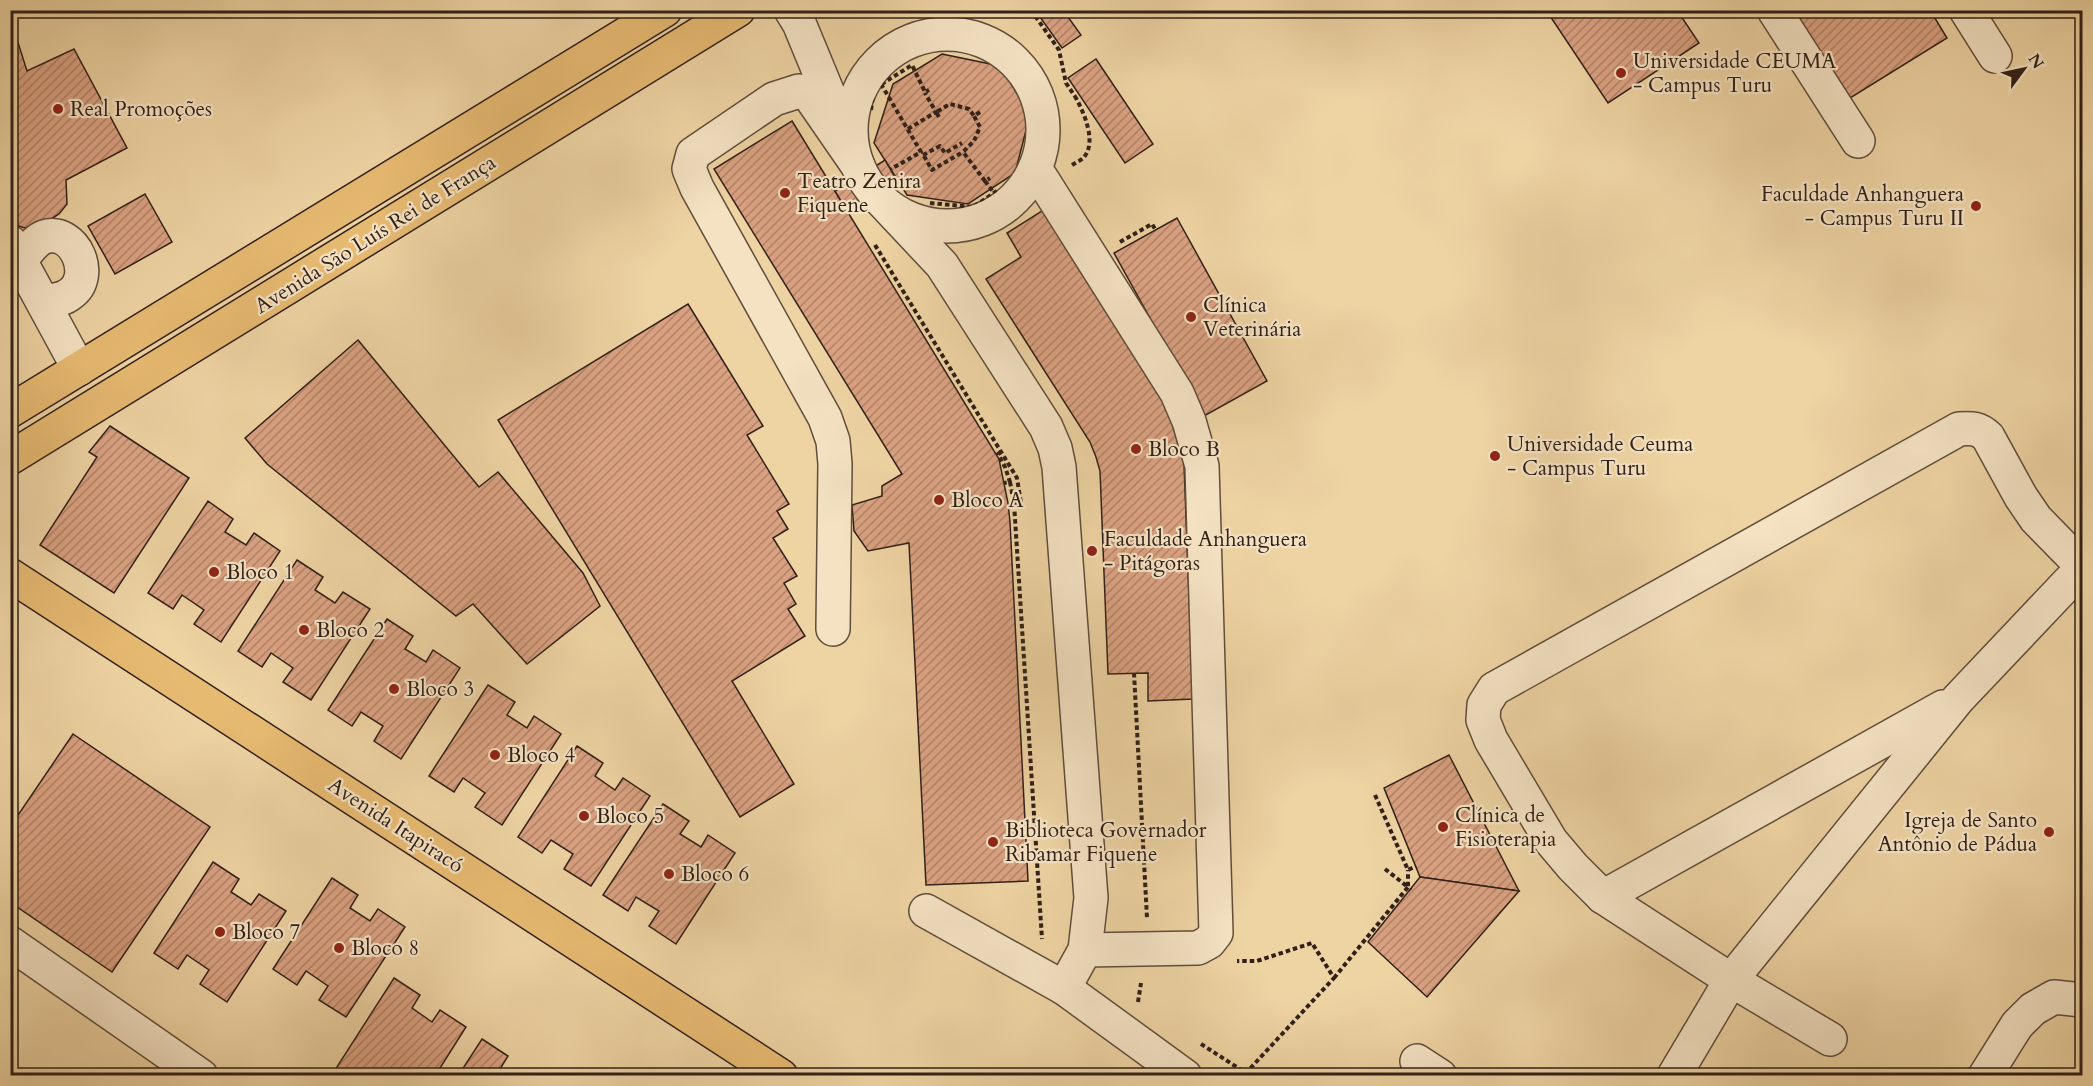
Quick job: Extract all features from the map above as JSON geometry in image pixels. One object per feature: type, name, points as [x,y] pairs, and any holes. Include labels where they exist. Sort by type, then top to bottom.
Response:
[{"type":"main road","name":"Avenida São Luís Rei de França","points":[[10,411],[665,10]]},
{"type":"main road","name":"Avenida São Luís Rei de França","points":[[10,458],[738,10]]},
{"type":"main road","name":"Avenida Itapiracó","points":[[10,575],[781,1076]]},
{"type":"street","points":[[791,10],[875,179]]},
{"type":"street","points":[[1774,10],[1858,141]]},
{"type":"street","points":[[1966,10],[1995,56]]},
{"type":"street","points":[[950,34],[972,37],[994,46],[1013,60],[1028,78],[1038,99],[1043,123],[1042,146],[1035,168],[1024,188],[1007,205],[991,216],[972,223],[952,226],[933,225],[913,220],[896,211],[875,179],[852,146],[850,125],[861,85],[872,68],[887,54],[905,43],[927,35],[950,34]]},
{"type":"street","points":[[833,629],[836,464],[825,418],[697,188],[689,169],[693,154],[774,99],[799,91],[809,95],[942,264],[1046,427],[1055,448],[1059,467],[1091,898],[1085,950],[1064,988]]},
{"type":"street","points":[[1035,168],[1177,393],[1189,421],[1202,466],[1216,933],[1209,942],[1198,948],[1085,950]]},
{"type":"street","points":[[43,302],[72,294],[79,284],[82,274],[77,251],[70,242],[63,239],[44,237],[34,244],[15,251],[79,369]]},
{"type":"street","points":[[1674,1076],[1731,980],[1958,699],[2082,567],[2036,519],[2021,498],[1988,437],[1982,431],[1972,428],[1959,429],[1494,689],[1484,705],[1483,720],[1491,740],[1551,841],[1603,897],[1731,980],[1830,1040]]},
{"type":"street","points":[[1603,897],[1958,699]]},
{"type":"street","points":[[926,911],[1064,988],[1185,1076]]},
{"type":"street","points":[[10,943],[201,1076]]},
{"type":"street","points":[[1985,1076],[2017,1025],[2032,1009],[2054,997],[2082,1000]]},
{"type":"path","points":[[1031,10],[1059,50],[1066,83],[1078,97],[1085,114],[1089,142],[1085,157],[1072,165],[1077,175]]},
{"type":"path","points":[[869,118],[874,88],[912,65],[937,115]]},
{"type":"path","points":[[881,84],[932,170],[963,152],[974,141],[980,126],[969,109],[950,104],[937,115],[908,129]]},
{"type":"path","points":[[974,116],[980,112]]},
{"type":"path","points":[[875,179],[940,146],[945,153],[962,142]]},
{"type":"path","points":[[927,203],[973,207],[996,192],[985,181],[976,164],[963,152]]},
{"type":"path","points":[[985,181],[990,178]]},
{"type":"path","points":[[1118,244],[1152,224],[1155,229]]},
{"type":"path","points":[[870,237],[1017,477],[1021,502],[1014,503]]},
{"type":"path","points":[[1001,452],[998,454],[1005,467],[1007,483],[1014,503],[1042,941],[1037,945]]},
{"type":"path","points":[[1134,673],[1147,925]]},
{"type":"path","points":[[1197,1041],[1246,1073],[1334,978],[1409,888],[1408,870],[1375,795]]},
{"type":"path","points":[[1408,870],[1416,866]]},
{"type":"path","points":[[1385,869],[1409,888]]},
{"type":"path","points":[[1234,961],[1257,962],[1312,943],[1334,978]]},
{"type":"path","points":[[1138,1002],[1141,981]]},
{"type":"path","points":[[1128,995],[1148,1009]]},
{"type":"building","points":[[1035,10],[1063,10],[1081,35],[1062,48]]},
{"type":"building","name":"Universidade CEUMA - Campus Turu","points":[[1546,10],[1677,10],[1699,43],[1608,103]]},
{"type":"building","points":[[1785,10],[1930,10],[1947,38],[1842,103]]},
{"type":"building","name":"Real Promoções","points":[[10,17],[27,71],[74,49],[127,148],[66,180],[67,204],[59,214],[45,223],[25,228],[12,224],[10,221]]},
{"type":"building","points":[[942,54],[1000,66],[1030,115],[1015,173],[968,204],[907,195],[874,143],[893,84]]},
{"type":"building","points":[[1096,59],[1153,144],[1125,163],[1068,78]]},
{"type":"building","name":"Bloco A","points":[[792,121],[999,459],[1010,522],[1028,881],[926,885],[909,543],[868,551],[854,531],[852,505],[882,496],[882,486],[902,474],[714,169]]},
{"type":"building","points":[[885,160],[895,177],[845,208],[835,191]]},
{"type":"building","points":[[145,194],[172,242],[115,274],[88,226]]},
{"type":"building","name":"Bloco B","points":[[1045,209],[1166,401],[1184,464],[1193,699],[1148,701],[1148,673],[1108,674],[1100,471],[1096,457],[1090,442],[986,279],[1021,257],[1007,233]]},
{"type":"building","name":"Clínica Veterinária","points":[[1177,218],[1267,381],[1204,416],[1114,253]]},
{"type":"building","points":[[688,304],[763,426],[747,435],[789,504],[777,511],[788,529],[773,538],[797,576],[784,583],[796,604],[788,609],[805,636],[732,681],[794,784],[740,817],[498,420]]},
{"type":"building","points":[[358,340],[479,487],[498,472],[583,573],[600,606],[527,664],[473,604],[456,616],[267,464],[245,438]]},
{"type":"building","points":[[110,426],[189,478],[114,593],[40,545],[97,457],[89,452]]},
{"type":"building","name":"Bloco 1","points":[[208,501],[233,519],[225,532],[246,545],[254,533],[280,551],[221,642],[194,624],[204,610],[182,595],[173,609],[148,593]]},
{"type":"building","name":"Bloco 2","points":[[297,560],[323,577],[315,590],[335,603],[343,592],[370,609],[311,700],[283,682],[293,668],[271,653],[262,667],[238,651]]},
{"type":"building","name":"Bloco 3","points":[[387,619],[413,636],[405,649],[426,662],[433,650],[460,668],[401,759],[374,741],[383,726],[361,712],[352,726],[328,710]]},
{"type":"building","name":"Bloco 4","points":[[488,685],[515,702],[507,715],[527,728],[534,716],[561,734],[502,825],[475,807],[485,793],[463,778],[454,792],[429,776]]},
{"type":"building","points":[[73,734],[210,827],[112,972],[10,902],[10,827]]},
{"type":"building","name":"Bloco 5","points":[[577,746],[603,763],[595,776],[615,790],[623,778],[650,796],[591,886],[564,869],[573,854],[551,840],[542,853],[518,837]]},
{"type":"building","name":"Clínica de Fisioterapia","points":[[1449,755],[1519,891],[1420,877],[1384,788]]},
{"type":"building","name":"Bloco 6","points":[[663,804],[689,821],[680,834],[701,847],[708,835],[735,853],[676,944],[649,926],[659,911],[636,897],[628,911],[603,895]]},
{"type":"building","name":"Bloco 7","points":[[213,862],[239,879],[231,892],[251,905],[259,894],[286,911],[227,1002],[200,984],[209,970],[187,955],[178,969],[154,953]]},
{"type":"building","points":[[1420,877],[1519,891],[1427,997],[1368,942]]},
{"type":"building","name":"Bloco 8","points":[[332,878],[358,895],[350,908],[370,921],[378,909],[405,927],[346,1017],[319,1000],[328,986],[306,971],[297,985],[273,969]]},
{"type":"building","points":[[394,978],[420,995],[412,1008],[432,1022],[440,1010],[466,1027],[435,1076],[374,1076],[368,1071],[365,1076],[344,1076],[335,1070]]},
{"type":"building","points":[[482,1039],[508,1056],[500,1069],[510,1076],[458,1076]]},
{"type":"place","name":"Universidade CEUMA - Campus Turu","points":[[1621,73]]},
{"type":"place","name":"Real Promoções","points":[[58,109]]},
{"type":"place","name":"Teatro Zenira Fiquene","points":[[785,193]]},
{"type":"place","name":"Faculdade Anhanguera - Campus Turu II","points":[[1976,206]]},
{"type":"place","name":"Clínica Veterinária","points":[[1191,317]]},
{"type":"place","name":"Bloco B","points":[[1136,449]]},
{"type":"place","name":"Universidade Ceuma - Campus Turu","points":[[1495,456]]},
{"type":"place","name":"Bloco A","points":[[939,500]]},
{"type":"place","name":"Faculdade Anhanguera - Pitágoras","points":[[1092,551]]},
{"type":"place","name":"Bloco 1","points":[[214,572]]},
{"type":"place","name":"Bloco 2","points":[[304,630]]},
{"type":"place","name":"Bloco 3","points":[[394,689]]},
{"type":"place","name":"Bloco 4","points":[[495,755]]},
{"type":"place","name":"Bloco 5","points":[[584,816]]},
{"type":"place","name":"Clínica de Fisioterapia","points":[[1443,827]]},
{"type":"place","name":"Igreja de Santo Antônio de Pádua","points":[[2049,832]]},
{"type":"place","name":"Biblioteca Governador Ribamar Fiquene","points":[[993,842]]},
{"type":"place","name":"Bloco 6","points":[[669,874]]},
{"type":"place","name":"Bloco 7","points":[[220,932]]},
{"type":"place","name":"Bloco 8","points":[[339,948]]}]
